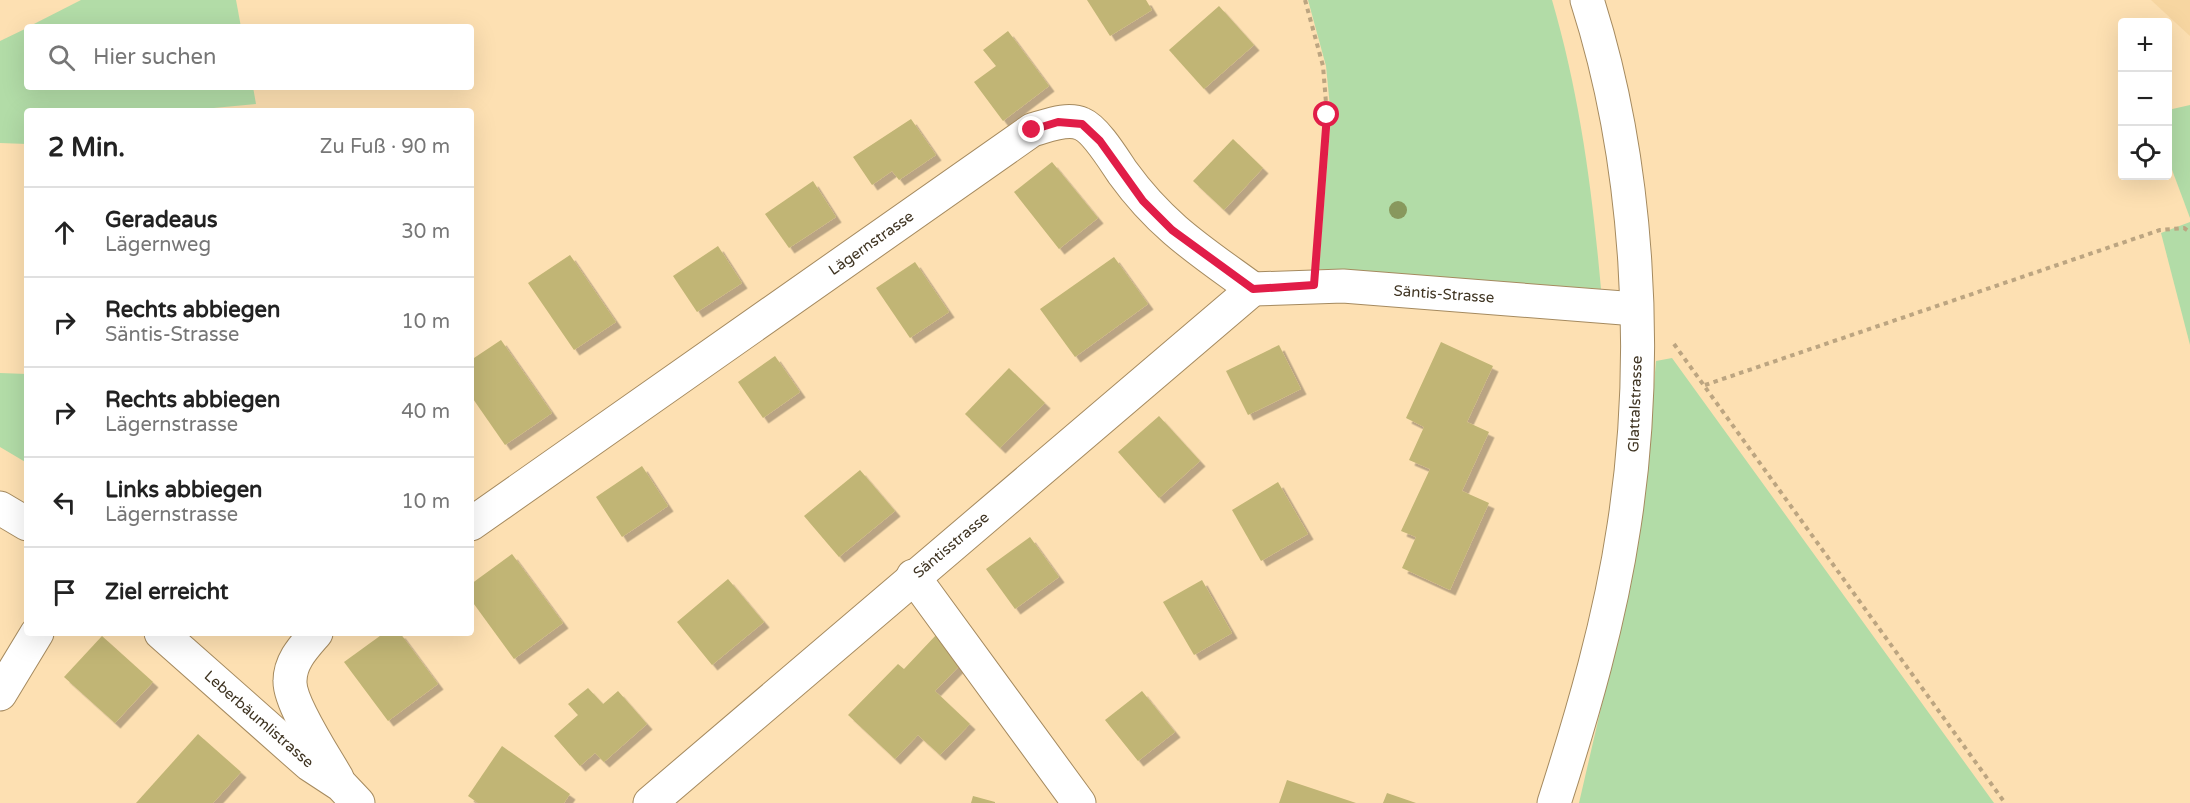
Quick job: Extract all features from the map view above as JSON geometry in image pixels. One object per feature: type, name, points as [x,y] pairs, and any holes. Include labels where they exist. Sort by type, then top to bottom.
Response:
[{"type":"street","name":"Glattalstrasse","points":[[1554,803],[1574,741],[1603,633],[1624,527],[1637,390],[1636,309],[1627,175],[1601,44],[1587,0]]},
{"type":"street","name":"Lägernstrasse","points":[[474,522],[1032,130],[1058,122],[1082,124],[1100,141],[1143,201],[1172,230],[1253,289]]},
{"type":"street","name":"Säntis-Strasse","points":[[1253,289],[1314,285],[1636,309]]},
{"type":"street","name":"Säntisstrasse","points":[[650,803],[913,576],[1253,289]]},
{"type":"street","points":[[0,508],[24,522]]},
{"type":"street","points":[[913,576],[1079,803]]},
{"type":"street","points":[[0,694],[35,636]]},
{"type":"street","name":"Leberbäumlistrasse","points":[[165,636],[309,764],[349,794]]},
{"type":"street","points":[[314,636],[297,656],[290,682],[301,714],[349,794]]},
{"type":"path","points":[[1305,0],[1323,66],[1327,115],[1314,285]]},
{"type":"path","points":[[1705,385],[2160,230],[2184,228],[2190,232]]},
{"type":"path","points":[[1636,309],[1666,331],[2005,803]]},
{"type":"shaded area","points":[[2151,0],[2190,0],[2190,36],[2172,18]]},
{"type":"green space","points":[[81,0],[236,0],[240,24],[34,24]]},
{"type":"green space","points":[[1308,0],[1552,0],[1562,36],[1584,143],[1601,289],[1319,269],[1331,117],[1326,66]]},
{"type":"green space","points":[[24,29],[24,90],[254,90],[256,104],[214,108],[24,108],[24,144],[0,143],[0,41]]},
{"type":"green space","points":[[2190,105],[2190,218],[2172,170],[2172,109]]},
{"type":"green space","points":[[2190,222],[2190,345],[2161,233]]},
{"type":"green space","points":[[1672,358],[1994,803],[1579,803],[1619,630],[1647,466],[1656,361]]},
{"type":"green space","points":[[0,373],[24,374],[24,461],[0,447]]},
{"type":"building","points":[[1087,0],[1146,0],[1152,10],[1110,36]]},
{"type":"building","points":[[1219,6],[1254,45],[1204,89],[1169,50]]},
{"type":"building","points":[[1008,31],[1049,86],[1003,121],[974,82],[996,66],[983,50]]},
{"type":"building","points":[[911,119],[936,155],[899,180],[892,171],[872,185],[853,157]]},
{"type":"building","points":[[1233,139],[1263,168],[1224,210],[1193,181]]},
{"type":"building","points":[[1052,162],[1098,218],[1059,249],[1014,192]]},
{"type":"building","points":[[813,181],[836,217],[789,248],[765,214]]},
{"type":"building","points":[[718,246],[742,283],[697,312],[673,276]]},
{"type":"building","points":[[570,255],[616,322],[574,350],[528,283]]},
{"type":"building","points":[[1114,257],[1148,304],[1075,357],[1040,309]]},
{"type":"building","points":[[915,262],[949,312],[910,338],[876,288]]},
{"type":"building","points":[[501,340],[552,413],[505,445],[474,400],[474,358]]},
{"type":"building","points":[[1441,342],[1493,366],[1467,422],[1489,432],[1462,491],[1489,503],[1450,590],[1402,568],[1416,537],[1401,531],[1430,469],[1409,460],[1424,427],[1406,418]]},
{"type":"building","points":[[1279,345],[1301,389],[1248,415],[1226,371]]},
{"type":"building","points":[[775,356],[800,392],[763,418],[738,382]]},
{"type":"building","points":[[1009,368],[1045,403],[1000,448],[965,414]]},
{"type":"building","points":[[1159,416],[1200,461],[1159,498],[1118,452]]},
{"type":"building","points":[[642,466],[668,506],[622,537],[596,497]]},
{"type":"building","points":[[860,470],[895,511],[839,557],[804,516]]},
{"type":"building","points":[[1278,482],[1308,534],[1261,561],[1232,510]]},
{"type":"building","points":[[1030,537],[1059,577],[1015,609],[986,569]]},
{"type":"building","points":[[512,554],[563,623],[514,659],[474,604],[474,582]]},
{"type":"building","points":[[728,579],[764,622],[712,665],[677,622]]},
{"type":"building","points":[[1202,580],[1232,633],[1194,655],[1163,602]]},
{"type":"building","points":[[937,634],[965,660],[935,691],[970,724],[940,755],[918,735],[895,759],[848,715],[898,664],[904,669]]},
{"type":"building","points":[[102,636],[153,682],[115,723],[64,677]]},
{"type":"building","points":[[380,636],[402,636],[438,684],[388,721],[344,662]]},
{"type":"building","points":[[588,688],[603,704],[618,691],[647,724],[604,762],[595,753],[580,766],[554,736],[578,715],[568,704]]},
{"type":"building","points":[[1142,691],[1175,732],[1138,761],[1105,720]]},
{"type":"building","points":[[198,734],[241,772],[213,803],[136,803]]},
{"type":"building","points":[[502,746],[570,794],[564,803],[478,803],[468,796]]},
{"type":"building","points":[[1287,780],[1356,803],[1279,803]]},
{"type":"building","points":[[1387,793],[1416,803],[1383,803]]},
{"type":"building","points":[[973,796],[995,802],[995,803],[971,803]]},
{"type":"route","points":[[1032,130],[1058,122],[1082,124],[1100,141],[1143,201],[1172,230],[1253,289],[1314,285],[1326,157],[1327,115]]}]
